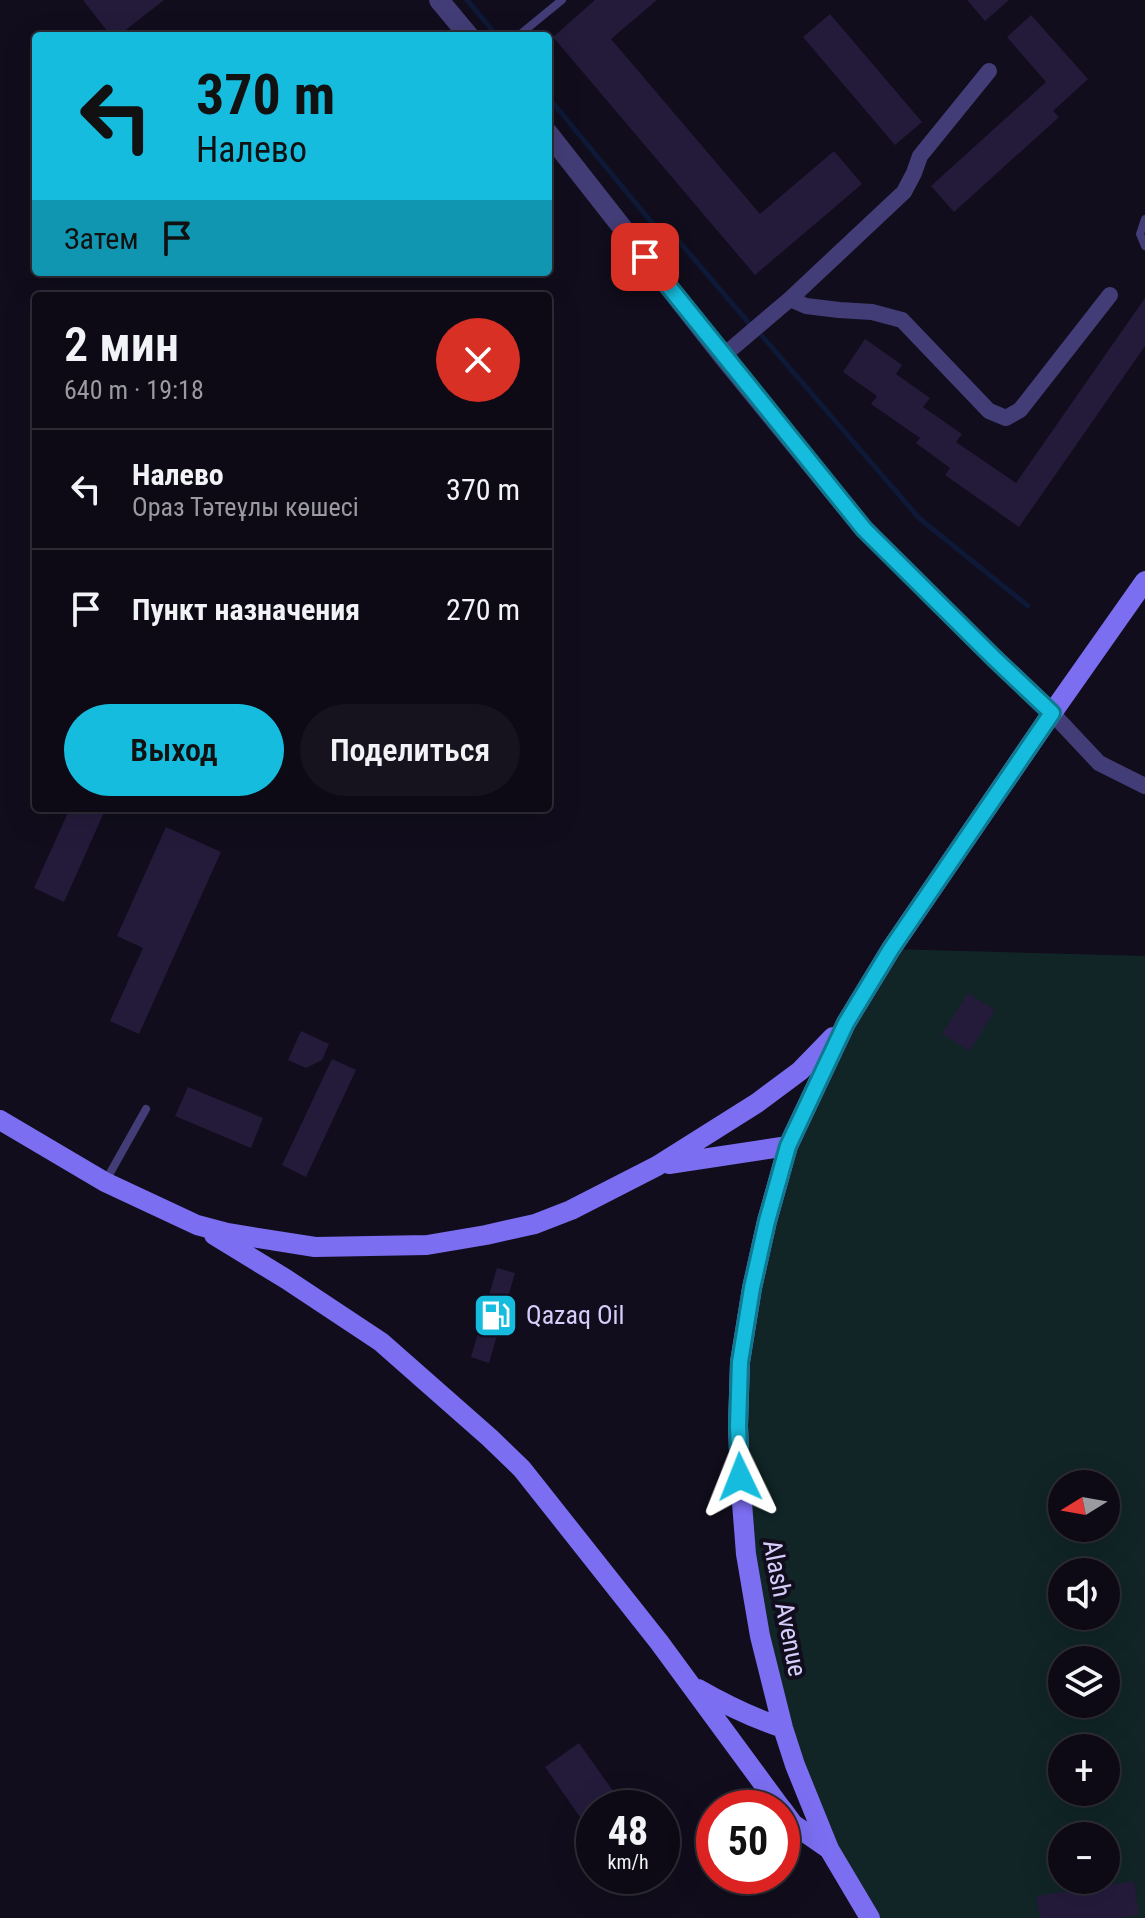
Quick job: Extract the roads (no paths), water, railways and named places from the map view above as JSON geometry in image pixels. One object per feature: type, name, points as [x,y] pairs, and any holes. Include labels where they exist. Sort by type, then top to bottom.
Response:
[{"type":"main road","name":"Alash Avenue","points":[[870,1918],[829,1849],[795,1765],[760,1636],[746,1554],[738,1426],[740,1362],[752,1288],[788,1146],[846,1023],[891,949],[1145,581]]},
{"type":"main road","points":[[197,1225],[315,1247],[427,1245],[535,1224],[571,1210],[657,1166],[768,1095],[800,1071],[846,1023]]},
{"type":"main road","points":[[0,1120],[105,1182],[197,1225],[381,1342],[522,1469],[691,1685],[768,1790]]},
{"type":"main road","points":[[657,1166],[788,1146]]},
{"type":"main road","points":[[691,1685],[725,1705],[783,1728]]},
{"type":"main road","points":[[800,1829],[829,1849]]},
{"type":"street","points":[[439,0],[466,32]]},
{"type":"street","points":[[723,356],[790,299],[904,192],[920,156],[989,71]]},
{"type":"street","points":[[552,138],[864,529],[1099,763],[1145,786]]},
{"type":"street","points":[[790,299],[806,306],[872,312],[902,320],[989,411],[1006,418],[1020,410],[1110,295]]},
{"type":"lane","points":[[523,32],[562,0]]},
{"type":"lane","points":[[1145,219],[1140,234],[1145,246]]},
{"type":"lane","points":[[105,1182],[146,1109]]},
{"type":"waterway","points":[[467,0],[494,32]]},
{"type":"waterway","points":[[552,102],[653,224]]},
{"type":"waterway","points":[[671,232],[748,322]]},
{"type":"waterway","points":[[762,336],[919,518],[1028,606]]},
{"type":"place","name":"Qazaq Oil","points":[[495,1315]]}]
